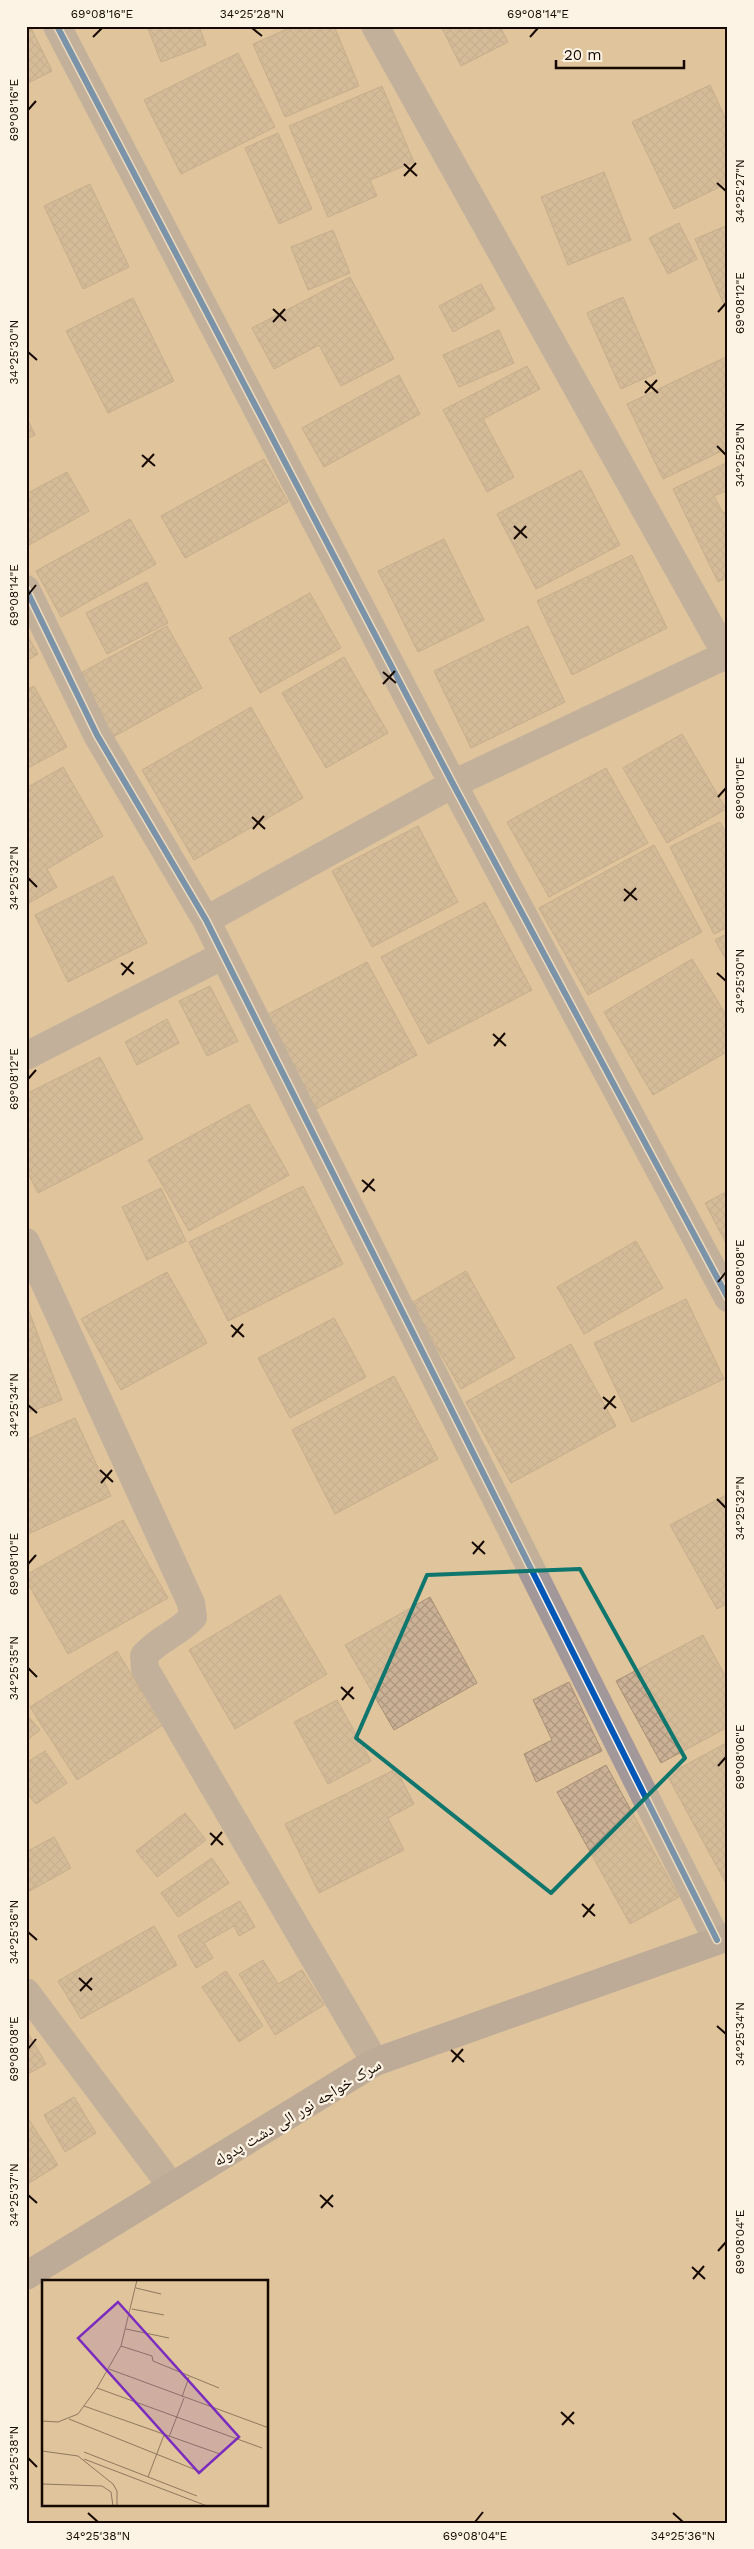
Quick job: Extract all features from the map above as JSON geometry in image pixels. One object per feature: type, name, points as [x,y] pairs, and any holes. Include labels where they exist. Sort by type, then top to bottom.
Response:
[{"type":"main road","name":"سرک خواجه نور الی دشت پدوله","points":[[26,2276],[375,2062],[723,1938]]},
{"type":"street","points":[[57,26],[453,784],[728,1298]]},
{"type":"street","points":[[206,920],[453,784],[727,656],[374,26]]},
{"type":"street","points":[[26,589],[97,735],[206,920],[723,1938]]},
{"type":"street","points":[[26,1056],[224,955]]},
{"type":"street","points":[[26,1242],[191,1603],[193,1617],[185,1626],[155,1644],[144,1656],[145,1669],[375,2062]]},
{"type":"street","points":[[26,1992],[172,2187]]},
{"type":"highlighted area","points":[[580,1569],[685,1758],[551,1893],[356,1738],[427,1575]]},
{"type":"building","points":[[26,26],[30,26],[52,71],[26,84]]},
{"type":"building","points":[[147,26],[199,26],[206,45],[161,62]]},
{"type":"building","points":[[294,26],[334,26],[359,86],[285,117],[253,44]]},
{"type":"building","points":[[441,26],[500,26],[508,42],[461,66]]},
{"type":"building","points":[[238,53],[275,127],[181,174],[144,100]]},
{"type":"building","points":[[710,85],[728,124],[728,183],[674,209],[632,122]]},
{"type":"building","points":[[382,86],[414,162],[370,180],[377,196],[328,217],[289,126]]},
{"type":"building","points":[[278,133],[312,209],[279,224],[245,148]]},
{"type":"building","points":[[604,172],[631,240],[568,265],[541,197]]},
{"type":"building","points":[[90,184],[129,267],[83,289],[44,206]]},
{"type":"building","points":[[679,223],[697,259],[668,274],[649,238]]},
{"type":"building","points":[[728,225],[728,308],[726,309],[695,239]]},
{"type":"building","points":[[333,230],[350,273],[308,290],[291,247]]},
{"type":"building","points":[[350,277],[394,359],[341,386],[319,345],[274,369],[252,328]]},
{"type":"building","points":[[481,284],[495,309],[453,332],[439,306]]},
{"type":"building","points":[[623,297],[656,373],[621,389],[587,313]]},
{"type":"building","points":[[133,298],[174,381],[108,413],[66,331]]},
{"type":"building","points":[[499,330],[514,363],[459,387],[443,355]]},
{"type":"building","points":[[728,356],[728,448],[663,479],[627,404]]},
{"type":"building","points":[[527,366],[540,389],[483,419],[514,477],[487,492],[443,410]]},
{"type":"building","points":[[399,375],[420,414],[324,467],[302,428]]},
{"type":"building","points":[[26,416],[35,435],[26,439]]},
{"type":"building","points":[[264,459],[288,502],[185,558],[161,516]]},
{"type":"building","points":[[728,462],[728,490],[714,496],[723,513],[728,511],[728,577],[718,582],[673,489]]},
{"type":"building","points":[[581,470],[620,545],[536,589],[497,514]]},
{"type":"building","points":[[67,472],[89,511],[29,545],[26,539],[26,494]]},
{"type":"building","points":[[130,519],[156,564],[61,617],[36,571]]},
{"type":"building","points":[[444,539],[484,620],[418,652],[378,571]]},
{"type":"building","points":[[632,555],[667,628],[572,675],[537,601]]},
{"type":"building","points":[[147,582],[168,623],[107,654],[86,613]]},
{"type":"building","points":[[310,593],[341,648],[260,693],[229,638]]},
{"type":"building","points":[[167,626],[202,688],[113,737],[79,674]]},
{"type":"building","points":[[528,626],[565,702],[471,748],[434,671]]},
{"type":"building","points":[[26,633],[38,654],[26,661]]},
{"type":"building","points":[[344,657],[388,733],[326,768],[282,693]]},
{"type":"building","points":[[34,686],[67,747],[26,769],[26,690]]},
{"type":"building","points":[[251,707],[303,798],[194,860],[142,770]]},
{"type":"building","points":[[682,734],[726,809],[667,843],[623,768]]},
{"type":"building","points":[[63,767],[103,836],[47,869],[57,887],[29,903],[26,898],[26,788]]},
{"type":"building","points":[[606,768],[648,843],[549,897],[507,822]]},
{"type":"building","points":[[720,822],[728,837],[728,927],[714,934],[670,847]]},
{"type":"building","points":[[418,826],[458,902],[372,947],[332,871]]},
{"type":"building","points":[[654,845],[702,932],[588,995],[539,908]]},
{"type":"building","points":[[113,876],[147,943],[68,982],[35,915]]},
{"type":"building","points":[[485,902],[532,990],[428,1044],[381,957]]},
{"type":"building","points":[[728,933],[728,963],[715,940]]},
{"type":"building","points":[[692,959],[728,1018],[728,1051],[653,1095],[604,1012]]},
{"type":"building","points":[[367,962],[417,1055],[314,1110],[265,1016]]},
{"type":"building","points":[[210,986],[238,1041],[207,1056],[179,1001]]},
{"type":"building","points":[[167,1019],[179,1043],[137,1065],[125,1042]]},
{"type":"building","points":[[100,1057],[143,1139],[38,1193],[26,1169],[26,1094]]},
{"type":"building","points":[[249,1104],[289,1175],[189,1231],[148,1160]]},
{"type":"building","points":[[303,1186],[343,1264],[228,1321],[189,1242]]},
{"type":"building","points":[[161,1188],[186,1241],[147,1260],[122,1207]]},
{"type":"building","points":[[728,1191],[728,1247],[705,1203]]},
{"type":"building","points":[[636,1241],[663,1288],[584,1334],[557,1287]]},
{"type":"building","points":[[466,1271],[515,1358],[461,1389],[411,1303]]},
{"type":"building","points":[[167,1272],[207,1343],[121,1390],[81,1319]]},
{"type":"building","points":[[686,1299],[724,1379],[632,1422],[594,1343]]},
{"type":"building","points":[[29,1311],[62,1400],[26,1413],[26,1312]]},
{"type":"building","points":[[334,1318],[366,1377],[290,1418],[258,1358]]},
{"type":"building","points":[[571,1344],[616,1426],[511,1483],[466,1402]]},
{"type":"building","points":[[394,1376],[438,1459],[335,1514],[292,1430]]},
{"type":"building","points":[[75,1418],[111,1496],[26,1535],[26,1440]]},
{"type":"building","points":[[728,1494],[728,1603],[717,1609],[670,1525]]},
{"type":"building","points":[[123,1520],[168,1598],[68,1654],[26,1580],[26,1575]]},
{"type":"building","points":[[280,1595],[327,1674],[235,1729],[189,1650]]},
{"type":"building","points":[[430,1597],[477,1683],[394,1730],[345,1645]]},
{"type":"building","points":[[703,1635],[728,1681],[728,1727],[661,1763],[616,1681]]},
{"type":"building","points":[[117,1651],[163,1725],[77,1780],[30,1707]]},
{"type":"building","points":[[569,1682],[602,1751],[536,1782],[524,1754],[552,1740],[533,1700]]},
{"type":"building","points":[[337,1700],[371,1761],[328,1784],[294,1722]]},
{"type":"building","points":[[26,1714],[40,1730],[26,1741]]},
{"type":"building","points":[[728,1742],[728,1887],[667,1775]]},
{"type":"building","points":[[45,1751],[67,1783],[36,1804],[26,1792],[26,1763]]},
{"type":"building","points":[[606,1765],[679,1897],[630,1924],[557,1792]]},
{"type":"building","points":[[396,1769],[414,1804],[388,1818],[404,1850],[319,1893],[285,1824]]},
{"type":"building","points":[[185,1813],[206,1840],[157,1877],[136,1851]]},
{"type":"building","points":[[54,1837],[71,1868],[26,1893],[26,1852]]},
{"type":"building","points":[[212,1858],[229,1883],[178,1917],[161,1893]]},
{"type":"building","points":[[240,1901],[255,1927],[239,1936],[234,1926],[204,1943],[213,1958],[196,1968],[178,1936]]},
{"type":"building","points":[[154,1926],[177,1965],[81,2019],[58,1981]]},
{"type":"building","points":[[263,1960],[278,1984],[302,1970],[324,2005],[275,2035],[239,1974]]},
{"type":"building","points":[[226,1971],[263,2026],[239,2042],[202,1987]]},
{"type":"building","points":[[26,2032],[46,2064],[26,2075]]},
{"type":"building","points":[[74,2097],[96,2133],[65,2152],[44,2115]]},
{"type":"building","points":[[26,2115],[58,2165],[26,2185]]},
{"type":"cycle path","points":[[57,26],[453,784],[728,1298]]},
{"type":"cycle path","points":[[26,589],[97,735],[206,920],[717,1940]]}]
